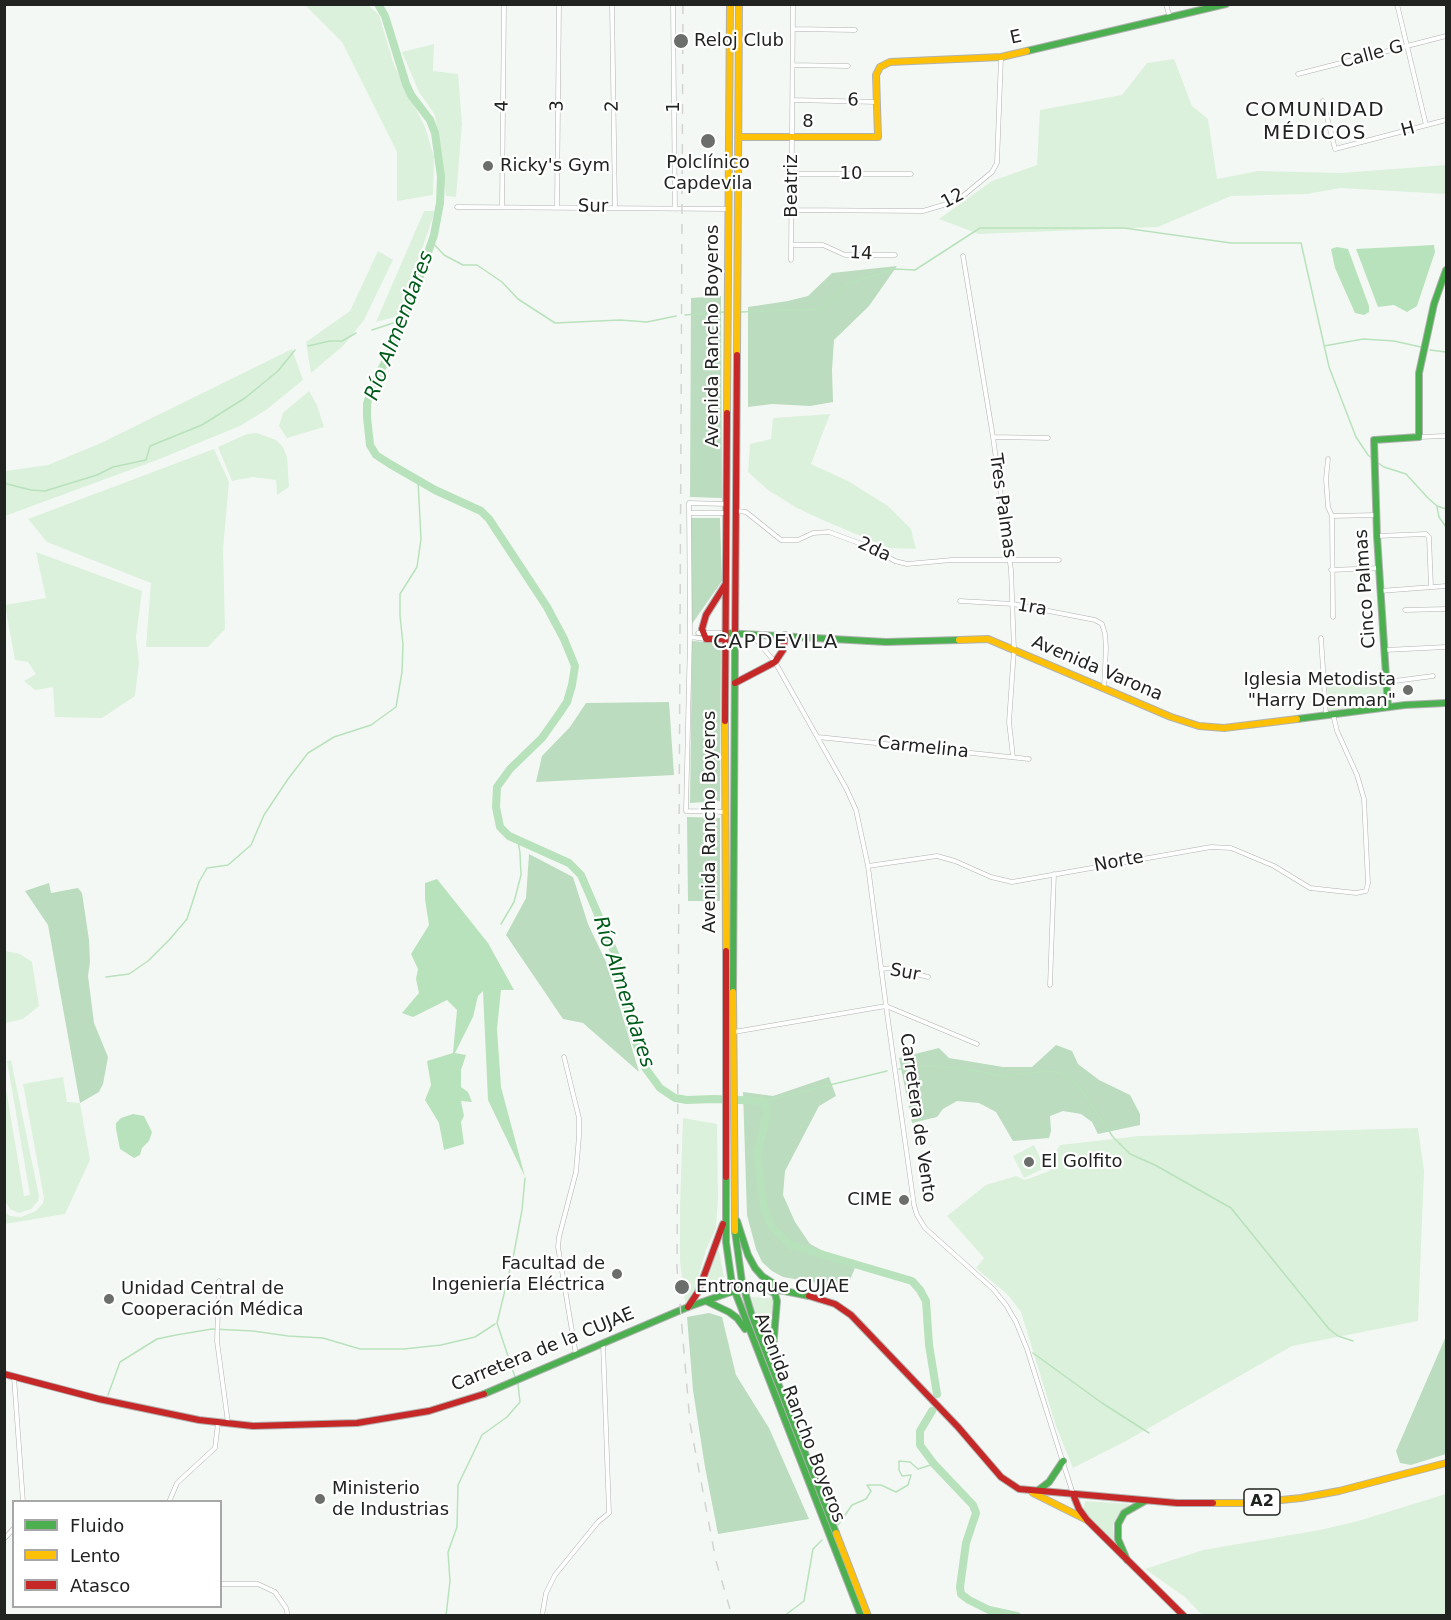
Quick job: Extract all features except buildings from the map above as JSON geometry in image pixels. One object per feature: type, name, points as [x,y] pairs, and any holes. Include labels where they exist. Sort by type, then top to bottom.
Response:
[{"type":"main road","name":"Avenida Rancho Boyeros","points":[[730,4],[725,636],[724,1211],[727,1251],[734,1291],[754,1347],[861,1616]]},
{"type":"main road","name":"Avenida Rancho Boyeros","points":[[739,4],[734,1209],[743,1289],[868,1616]]},
{"type":"main road","name":"E","points":[[878,137],[876,75],[880,67],[890,62],[1001,57],[1226,4]]},
{"type":"main road","name":"8","points":[[738,137],[878,137]]},
{"type":"main road","points":[[1419,437],[1419,373],[1434,304],[1446,270]]},
{"type":"main road","name":"Cinco Palmas","points":[[1388,707],[1377,536],[1374,440],[1419,437]]},
{"type":"main road","points":[[703,633],[704,620],[721,593],[726,580]]},
{"type":"main road","name":"Avenida Varona","points":[[703,633],[725,636],[785,635],[886,642],[988,639],[1171,717],[1199,726],[1224,728],[1388,707],[1446,703]]},
{"type":"main road","points":[[735,683],[775,662],[783,650],[785,635]]},
{"type":"main road","points":[[734,1209],[752,1264],[762,1276],[784,1290]]},
{"type":"main road","points":[[688,1307],[699,1287],[720,1234],[724,1211]]},
{"type":"main road","points":[[699,1287],[700,1295],[706,1301],[736,1318],[754,1347]]},
{"type":"main road","points":[[768,1289],[776,1296],[773,1349],[780,1389]]},
{"type":"main road","name":"A2","points":[[734,1291],[768,1289],[796,1292],[827,1300],[851,1315],[958,1427],[1001,1477],[1012,1486],[1025,1490],[1147,1501],[1208,1504],[1251,1503],[1301,1498],[1362,1487],[1446,1463]]},
{"type":"main road","name":"Carretera de la CUJAE","points":[[4,1374],[118,1404],[218,1423],[286,1427],[357,1424],[429,1411],[507,1385],[688,1307],[734,1291]]},
{"type":"main road","points":[[776,1312],[783,1298],[796,1292]]},
{"type":"main road","points":[[1036,1492],[1049,1482],[1063,1461]]},
{"type":"main road","points":[[1025,1490],[1088,1521]]},
{"type":"main road","name":"Carretera de Vento","points":[[1073,1494],[1079,1509],[1088,1521],[1184,1616]]},
{"type":"main road","points":[[1126,1560],[1118,1539],[1120,1518],[1129,1509],[1147,1501]]},
{"type":"street","name":"4","points":[[502,207],[504,4]]},
{"type":"street","name":"3","points":[[557,207],[559,4]]},
{"type":"street","name":"2","points":[[612,4],[615,208]]},
{"type":"street","name":"1","points":[[673,4],[675,209]]},
{"type":"street","name":"Beatriz","points":[[792,260],[793,4]]},
{"type":"street","points":[[1166,4],[1170,18]]},
{"type":"street","points":[[1397,4],[1426,125]]},
{"type":"street","points":[[794,29],[855,30]]},
{"type":"street","name":"Calle G","points":[[1298,74],[1446,36]]},
{"type":"street","name":"12","points":[[792,210],[923,211],[957,201],[992,172],[998,163],[1001,57]]},
{"type":"street","points":[[793,65],[848,66]]},
{"type":"street","name":"6","points":[[793,100],[877,102]]},
{"type":"street","name":"H","points":[[1323,101],[1335,149],[1446,120]]},
{"type":"street","name":"10","points":[[792,174],[911,174]]},
{"type":"street","name":"Sur","points":[[457,207],[729,209]]},
{"type":"street","name":"14","points":[[792,245],[823,245],[845,255],[895,255]]},
{"type":"street","name":"Tres Palmas","points":[[963,256],[993,437],[1009,561],[1014,650],[1009,722],[1013,757]]},
{"type":"street","points":[[1419,437],[1446,436]]},
{"type":"street","points":[[993,437],[1048,438]]},
{"type":"street","points":[[1328,459],[1326,479],[1328,507],[1332,516],[1333,617]]},
{"type":"street","points":[[726,812],[686,811],[690,638],[689,503],[727,504]]},
{"type":"street","name":"2da","points":[[737,511],[746,512],[781,540],[798,540],[813,533],[829,532],[870,547],[895,561],[908,564],[952,560],[1059,560]]},
{"type":"street","points":[[689,513],[727,513]]},
{"type":"street","points":[[1332,516],[1376,515]]},
{"type":"street","points":[[1377,536],[1426,534],[1430,537],[1431,587]]},
{"type":"street","points":[[1331,570],[1379,568]]},
{"type":"street","points":[[1380,591],[1446,586]]},
{"type":"street","name":"1ra","points":[[960,601],[1013,604],[1095,620],[1102,624],[1106,648],[1104,688]]},
{"type":"street","points":[[1405,610],[1446,609]]},
{"type":"street","points":[[690,638],[703,633]]},
{"type":"street","points":[[690,638],[703,633]]},
{"type":"street","name":"Carretera de Vento","points":[[752,635],[775,662],[856,810],[868,866],[917,1215],[926,1228],[993,1289],[1006,1305],[1027,1349],[1073,1494]]},
{"type":"street","points":[[1321,638],[1329,714]]},
{"type":"street","points":[[1385,650],[1446,647]]},
{"type":"street","points":[[1387,682],[1433,676]]},
{"type":"street","name":"Norte","points":[[868,866],[937,856],[955,861],[991,877],[1012,882],[1211,847],[1231,848],[1274,866],[1310,888],[1347,892],[1366,891],[1368,883],[1364,799],[1357,775],[1329,714]]},
{"type":"street","name":"Carmelina","points":[[818,737],[1029,759]]},
{"type":"street","points":[[1050,986],[1054,874]]},
{"type":"street","name":"Sur","points":[[881,969],[893,968],[928,977]]},
{"type":"street","points":[[733,1033],[886,1006],[977,1044]]},
{"type":"street","points":[[564,1057],[579,1119],[579,1136],[576,1172],[558,1247],[576,1355]]},
{"type":"street","points":[[219,1281],[217,1331],[228,1424]]},
{"type":"street","points":[[542,1616],[546,1593],[555,1575],[598,1522],[609,1513],[603,1343]]},
{"type":"street","points":[[14,1377],[23,1500]]},
{"type":"street","points":[[170,1500],[177,1484],[215,1448],[218,1423]]},
{"type":"street","points":[[222,1584],[258,1584],[275,1592],[286,1608],[288,1616]]},
{"type":"shaded area","points":[[305,5],[368,5],[379,15],[394,65],[425,127],[434,157],[433,195],[397,201],[397,152],[342,42]]},
{"type":"shaded area","points":[[434,44],[433,71],[458,74],[462,124],[456,197],[446,196],[435,115],[419,92],[402,52]]},
{"type":"shaded area","points":[[1174,59],[1192,106],[1208,119],[1217,179],[1258,171],[1341,173],[1446,165],[1446,194],[1340,188],[1307,194],[1231,196],[1158,227],[979,234],[939,219],[992,181],[1037,165],[1040,110],[1122,95],[1147,63]]},
{"type":"shaded area","points":[[424,211],[435,211],[399,316],[376,322]]},
{"type":"shaded area","points":[[1434,245],[1435,252],[1417,306],[1407,312],[1394,305],[1378,307],[1356,249]]},
{"type":"shaded area","points":[[1337,247],[1348,249],[1369,306],[1369,312],[1364,315],[1355,313],[1335,268],[1331,249]]},
{"type":"shaded area","points":[[378,251],[393,260],[364,320],[343,346],[311,373],[306,342],[350,311]]},
{"type":"shaded area","points":[[897,266],[869,306],[834,340],[833,402],[810,406],[772,404],[748,407],[748,307],[808,296],[832,273]]},
{"type":"shaded area","points":[[721,296],[722,498],[690,497],[691,298]]},
{"type":"shaded area","points":[[292,349],[303,380],[266,410],[240,426],[157,460],[5,516],[5,471],[48,465],[101,443]]},
{"type":"shaded area","points":[[309,391],[317,405],[324,427],[287,438],[279,426],[283,413]]},
{"type":"shaded area","points":[[830,414],[811,464],[848,481],[888,506],[911,529],[916,549],[889,548],[825,521],[797,508],[768,490],[748,472],[750,444],[771,439],[773,418]]},
{"type":"shaded area","points":[[257,433],[276,440],[283,447],[287,457],[289,487],[277,495],[276,480],[253,477],[232,481],[218,447],[247,434]]},
{"type":"shaded area","points":[[214,449],[229,482],[223,549],[225,629],[208,647],[146,647],[151,583],[47,542],[28,519]]},
{"type":"shaded area","points":[[690,518],[720,518],[722,581],[692,624]]},
{"type":"shaded area","points":[[36,552],[142,591],[136,637],[139,662],[135,696],[102,718],[55,717],[53,687],[35,690],[24,681],[36,674],[28,662],[15,660],[5,605],[46,598]]},
{"type":"shaded area","points":[[692,641],[721,643],[720,801],[690,803]]},
{"type":"shaded area","points":[[1385,677],[1383,705],[1328,712],[1327,684]]},
{"type":"shaded area","points":[[669,702],[674,775],[536,782],[542,756],[570,727],[586,703]]},
{"type":"shaded area","points":[[687,817],[720,818],[720,901],[688,901]]},
{"type":"shaded area","points":[[529,854],[573,877],[588,924],[607,964],[639,1072],[583,1023],[563,1019],[506,935],[526,898]]},
{"type":"shaded area","points":[[437,879],[488,943],[514,990],[501,990],[497,1029],[501,1087],[525,1177],[488,1100],[483,991],[478,996],[473,1017],[455,1053],[466,1055],[461,1070],[461,1087],[468,1092],[472,1102],[461,1101],[464,1116],[461,1122],[464,1144],[444,1150],[439,1123],[425,1100],[431,1085],[427,1061],[453,1053],[457,1010],[447,1000],[413,1017],[402,1013],[419,993],[416,979],[418,969],[411,954],[429,925],[425,883]]},
{"type":"shaded area","points":[[49,883],[51,893],[78,888],[82,893],[89,940],[88,976],[94,1023],[108,1057],[103,1084],[99,1092],[80,1103],[48,925],[25,891]]},
{"type":"shaded area","points":[[5,951],[20,954],[32,962],[39,1006],[23,1019],[5,1023]]},
{"type":"shaded area","points":[[1056,1045],[1072,1051],[1078,1064],[1099,1080],[1130,1095],[1140,1114],[1140,1125],[1098,1134],[1092,1122],[1081,1114],[1063,1111],[1050,1116],[1049,1138],[1013,1141],[996,1112],[979,1103],[957,1101],[943,1109],[937,1117],[912,1123],[899,1058],[939,1048],[949,1058],[1003,1067],[1032,1067]]},
{"type":"shaded area","points":[[11,1060],[39,1196],[31,1209],[19,1213],[10,1209],[5,1201],[5,1083],[24,1196],[30,1195],[7,1061]]},
{"type":"shaded area","points":[[63,1077],[67,1102],[80,1103],[90,1160],[65,1214],[5,1224],[5,1212],[10,1216],[21,1217],[36,1211],[44,1198],[23,1084]]},
{"type":"shaded area","points":[[829,1077],[836,1096],[819,1106],[785,1171],[783,1195],[795,1222],[810,1244],[855,1268],[844,1294],[823,1284],[783,1277],[772,1271],[762,1262],[756,1249],[747,1215],[743,1092],[773,1096]]},
{"type":"shaded area","points":[[133,1114],[144,1116],[152,1132],[140,1155],[134,1158],[120,1149],[116,1129],[116,1123],[121,1118]]},
{"type":"shaded area","points":[[683,1118],[717,1124],[718,1199],[716,1228],[706,1250],[693,1295],[685,1302],[680,1261]]},
{"type":"shaded area","points":[[1418,1128],[1424,1171],[1418,1321],[1292,1346],[1126,1441],[1073,1468],[1056,1426],[1021,1312],[1008,1295],[976,1268],[984,1258],[947,1216],[986,1185],[1016,1176],[1025,1180],[1049,1171],[1051,1159],[1060,1145],[1139,1136]]},
{"type":"shaded area","name":"El Golfito","points":[[1034,1145],[1045,1168],[1024,1178],[1013,1156]]},
{"type":"shaded area","points":[[717,1251],[719,1251],[726,1288],[710,1293],[707,1291],[707,1282]]},
{"type":"shaded area","points":[[751,1297],[774,1298],[767,1347],[757,1321]]},
{"type":"shaded area","points":[[709,1313],[722,1317],[736,1375],[769,1428],[809,1519],[718,1534],[693,1390],[687,1317]]},
{"type":"shaded area","points":[[1446,1336],[1446,1454],[1411,1465],[1400,1463],[1396,1451]]},
{"type":"shaded area","points":[[1446,1494],[1446,1615],[1202,1615],[1185,1597],[1145,1569],[1203,1550],[1320,1530],[1358,1521]]},
{"type":"shaded area","points":[[1085,1501],[1130,1504],[1118,1515],[1113,1525],[1115,1548],[1083,1510]]},
{"type":"waterway","name":"Río Almendares","points":[[378,4],[385,16],[406,84],[411,95],[430,120],[435,133],[441,177],[440,203],[434,235],[415,291],[367,404],[370,445],[376,455],[390,464],[435,490],[481,511],[489,519],[547,607],[575,666],[567,702],[542,738],[510,769],[497,787],[496,807],[500,827],[509,836],[569,863],[581,875],[615,954],[631,1030],[646,1069],[660,1088],[675,1098],[687,1100],[764,1101],[767,1112],[757,1156],[764,1208],[771,1226],[790,1245],[912,1281],[920,1290],[926,1301],[929,1345],[937,1394]]},
{"type":"waterway","points":[[741,312],[822,309],[846,284],[895,269],[915,270],[980,228],[1124,228],[1231,243],[1301,243],[1329,367],[1356,437],[1373,459]]},
{"type":"waterway","points":[[432,242],[444,255],[463,265],[477,265],[502,282],[518,299],[555,323],[620,320],[647,322],[676,316]]},
{"type":"waterway","points":[[685,315],[724,312]]},
{"type":"waterway","points":[[372,330],[402,320]]},
{"type":"waterway","points":[[308,346],[342,341],[356,333]]},
{"type":"waterway","points":[[1324,346],[1363,339],[1394,341],[1421,347]]},
{"type":"waterway","points":[[4,481],[7,484],[31,490],[45,491],[97,475],[113,467],[146,460],[150,446],[202,425],[245,398],[278,371],[295,350]]},
{"type":"waterway","points":[[1430,350],[1446,352]]},
{"type":"waterway","points":[[1377,462],[1384,467],[1406,474],[1437,506],[1446,509]]},
{"type":"waterway","points":[[106,977],[129,974],[148,961],[170,939],[187,919],[199,882],[207,868],[228,865],[251,845],[264,815],[308,753],[334,737],[371,725],[396,707],[402,672],[403,644],[400,594],[417,567],[421,539],[418,481]]},
{"type":"waterway","points":[[1437,507],[1439,517],[1446,527]]},
{"type":"waterway","points":[[501,924],[514,902],[521,875],[518,841]]},
{"type":"waterway","points":[[899,1069],[929,1066],[958,1068],[1004,1076],[1045,1071],[1061,1073],[1079,1086],[1113,1137],[1130,1154],[1155,1165],[1231,1208],[1329,1329],[1338,1336],[1353,1341]]},
{"type":"waterway","points":[[764,1101],[887,1071]]},
{"type":"waterway","points":[[515,1377],[497,1323],[514,1253],[525,1178]]},
{"type":"waterway","points":[[108,1395],[120,1362],[157,1339],[176,1335],[212,1329],[253,1331],[323,1338],[360,1349],[404,1349],[441,1345],[475,1337],[495,1324]]},
{"type":"waterway","points":[[1033,1353],[1102,1403],[1149,1433]]},
{"type":"waterway","points":[[446,1616],[450,1581],[448,1552],[457,1527],[458,1485],[482,1435],[507,1417],[520,1402],[518,1384]]},
{"type":"waterway","name":"Río Almendares","points":[[932,1411],[920,1431],[920,1445],[934,1464],[973,1505],[976,1513],[966,1543],[961,1594],[989,1610],[1017,1616]]},
{"type":"waterway","points":[[838,1525],[852,1505],[866,1499],[871,1491],[867,1485],[881,1485],[896,1492],[908,1485],[911,1475],[902,1476],[899,1461],[910,1462],[918,1469],[934,1464]]},
{"type":"waterway","points":[[784,1616],[804,1601],[813,1549],[822,1540]]},
{"type":"railway","points":[[683,4],[677,1268],[690,1423],[716,1561],[732,1616]]},
{"type":"traffic: fast","points":[[1027,51],[1226,4]]},
{"type":"traffic: fast","points":[[1388,707],[1377,536],[1374,440],[1419,437],[1419,373],[1434,304],[1446,270]]},
{"type":"traffic: fast","points":[[725,633],[886,642],[959,640]]},
{"type":"traffic: fast","points":[[733,992],[735,643]]},
{"type":"traffic: fast","points":[[1297,719],[1405,705],[1446,703]]},
{"type":"traffic: fast","points":[[726,1177],[726,1242],[732,1284],[861,1616]]},
{"type":"traffic: fast","points":[[737,1221],[748,1255],[755,1268],[762,1276],[782,1289]]},
{"type":"traffic: fast","points":[[735,1231],[742,1282],[752,1316],[836,1533]]},
{"type":"traffic: fast","points":[[484,1394],[688,1307],[728,1293],[743,1289],[774,1289],[809,1296]]},
{"type":"traffic: fast","points":[[768,1289],[775,1294],[777,1301],[773,1349],[775,1369]]},
{"type":"traffic: fast","points":[[706,1301],[729,1312],[745,1329]]},
{"type":"traffic: fast","points":[[1036,1492],[1049,1482],[1063,1461]]},
{"type":"traffic: fast","points":[[1127,1560],[1118,1539],[1118,1524],[1124,1513],[1145,1501]]},
{"type":"traffic: slow","points":[[727,413],[730,4]]},
{"type":"traffic: slow","points":[[737,355],[739,4]]},
{"type":"traffic: slow","points":[[738,137],[878,137],[876,75],[880,67],[890,62],[1001,57],[1027,51]]},
{"type":"traffic: slow","points":[[959,640],[988,639],[1171,717],[1199,726],[1224,728],[1297,719]]},
{"type":"traffic: slow","points":[[725,721],[726,951]]},
{"type":"traffic: slow","points":[[733,992],[735,1231]]},
{"type":"traffic: slow","points":[[1213,1503],[1251,1503],[1301,1498],[1339,1491],[1446,1463]]},
{"type":"traffic: slow","points":[[1033,1493],[1087,1520]]},
{"type":"traffic: slow","points":[[836,1533],[868,1616]]},
{"type":"traffic: jam","points":[[735,643],[737,355]]},
{"type":"traffic: jam","points":[[725,721],[727,413]]},
{"type":"traffic: jam","points":[[725,585],[706,615],[702,629],[706,639],[725,639]]},
{"type":"traffic: jam","points":[[735,683],[775,662],[783,650],[785,635]]},
{"type":"traffic: jam","points":[[726,951],[726,1177]]},
{"type":"traffic: jam","points":[[688,1307],[698,1292],[723,1224]]},
{"type":"traffic: jam","points":[[809,1296],[835,1304],[851,1315],[958,1427],[1001,1477],[1019,1489],[1177,1503],[1213,1503]]},
{"type":"traffic: jam","points":[[4,1374],[99,1399],[199,1420],[253,1426],[357,1423],[429,1411],[484,1394]]},
{"type":"traffic: jam","points":[[1073,1494],[1079,1509],[1087,1520],[1184,1616]]},
{"type":"place","name":"Reloj Club","points":[[681,41]]},
{"type":"place","name":"Polclínico Capdevila","points":[[708,141]]},
{"type":"place","name":"Ricky's Gym","points":[[488,166]]},
{"type":"place","name":"Iglesia Metodista \"Harry Denman\"","points":[[1408,690]]},
{"type":"place","name":"El Golfito","points":[[1029,1162]]},
{"type":"place","name":"CIME","points":[[904,1200]]},
{"type":"place","name":"Facultad de Ingeniería Eléctrica","points":[[617,1274]]},
{"type":"place","name":"Entronque CUJAE","points":[[682,1287]]},
{"type":"place","name":"Unidad Central de Cooperación Médica","points":[[109,1299]]},
{"type":"place","name":"Ministerio de Industrias","points":[[320,1499]]},
{"type":"district","name":"COMUNIDAD MÉDICOS","points":[[1315,122]]},
{"type":"district","name":"CAPDEVILA","points":[[776,643]]}]
